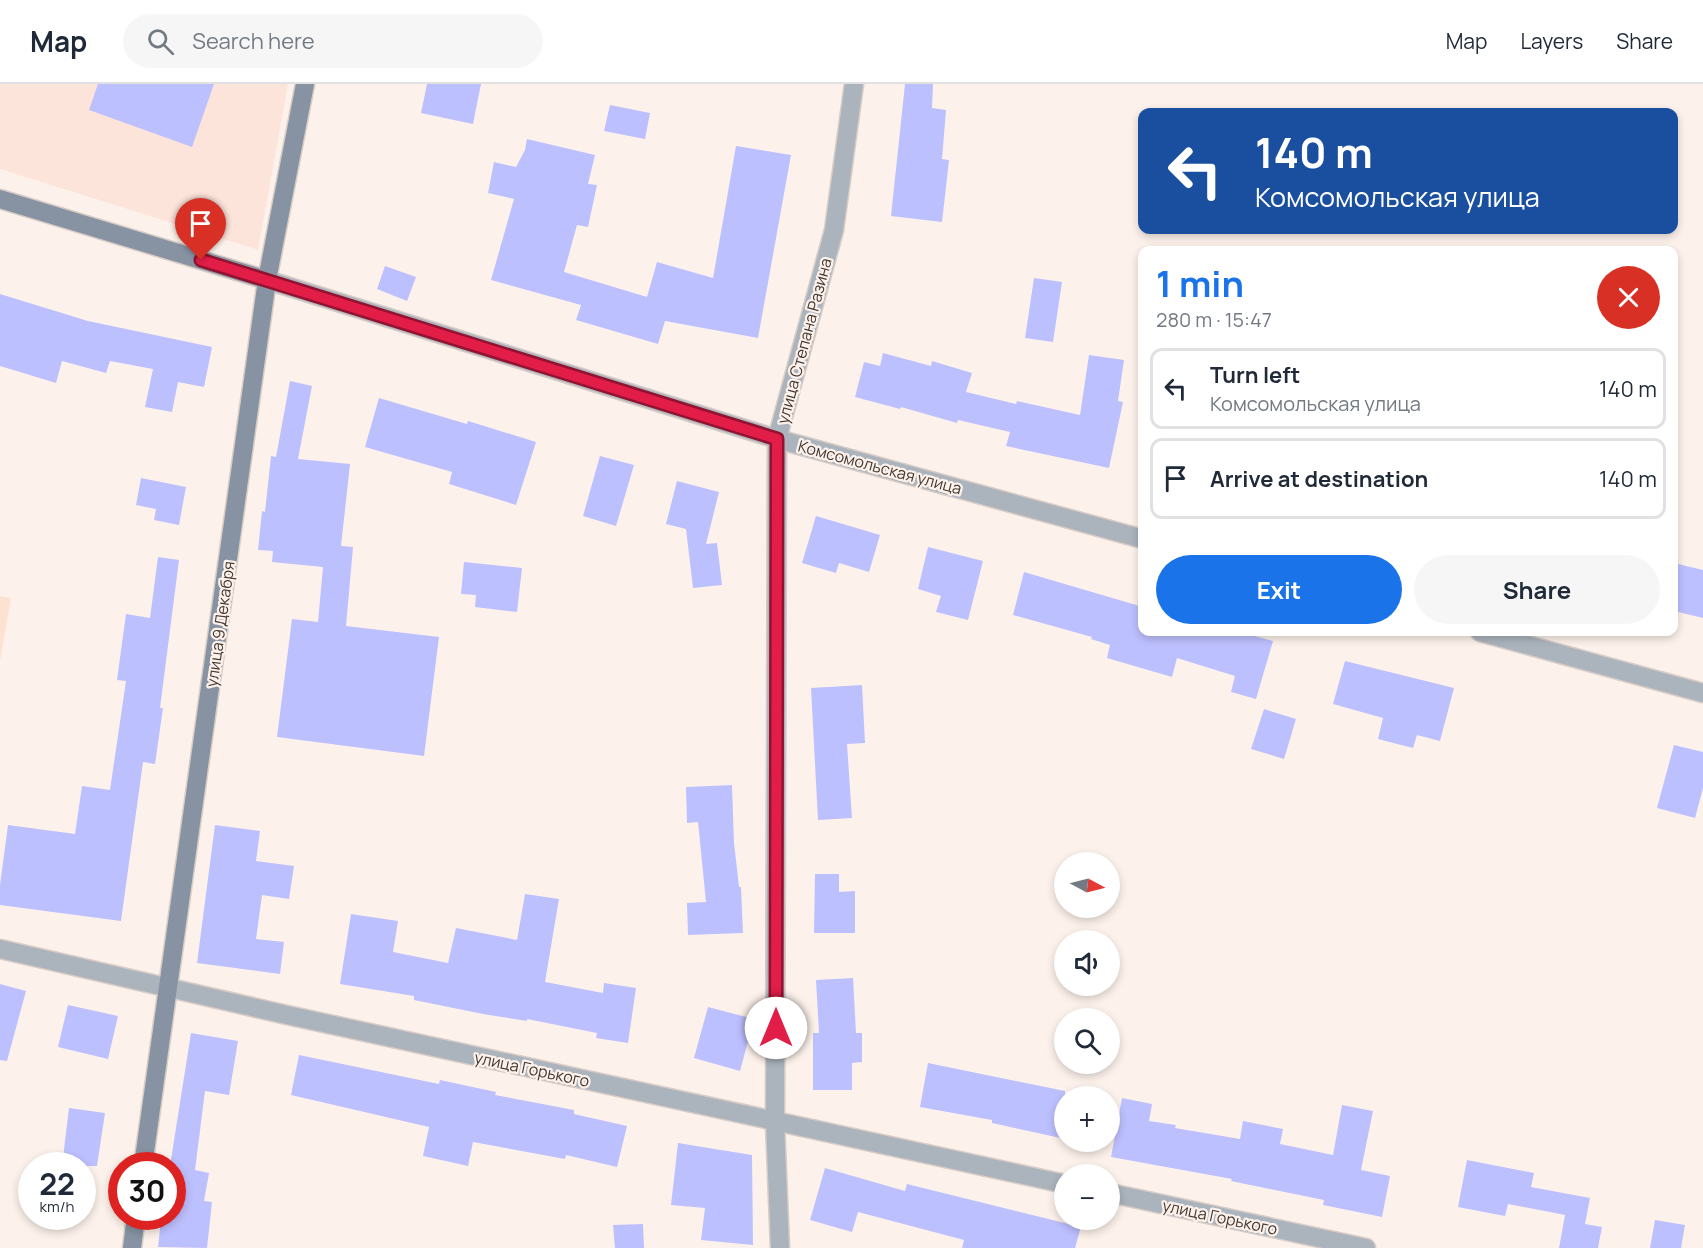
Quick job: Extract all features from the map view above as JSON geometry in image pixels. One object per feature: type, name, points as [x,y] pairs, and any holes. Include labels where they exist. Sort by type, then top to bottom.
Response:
[{"type":"main road","name":"улица 9 Декабря","points":[[145,1152],[267,280],[305,84]]},
{"type":"main road","name":"Комсомольская улица","points":[[0,199],[267,280]]},
{"type":"main road","points":[[132,1248],[134,1230]]},
{"type":"street","name":"улица Степана Разина","points":[[780,1248],[775,1122],[777,439],[834,230],[854,84]]},
{"type":"street","name":"Комсомольская улица","points":[[267,280],[777,439],[1138,538]]},
{"type":"street","points":[[1494,636],[1703,693]]},
{"type":"street","name":"улица Горького","points":[[0,949],[775,1122],[1054,1182]]},
{"type":"street","name":"улица Горького","points":[[1120,1195],[1366,1248]]},
{"type":"shaded area","points":[[0,84],[288,84],[258,250],[0,169]]},
{"type":"shaded area","points":[[0,596],[11,598],[0,661]]},
{"type":"building","points":[[98,84],[214,84],[192,147],[89,110]]},
{"type":"building","points":[[427,84],[481,84],[473,124],[421,113]]},
{"type":"building","points":[[905,84],[933,84],[932,108],[946,110],[942,159],[949,160],[942,222],[891,216]]},
{"type":"building","points":[[610,105],[650,113],[645,139],[604,131]]},
{"type":"building","points":[[527,139],[595,155],[588,184],[597,185],[588,227],[577,225],[564,272],[647,297],[657,262],[713,278],[736,146],[791,155],[758,338],[665,321],[658,344],[576,320],[581,305],[491,280],[514,199],[488,193],[494,162],[516,167],[525,150]]},
{"type":"building","points":[[385,266],[416,277],[407,301],[377,289]]},
{"type":"building","points":[[1034,278],[1062,282],[1053,342],[1025,338]]},
{"type":"building","points":[[0,294],[88,321],[212,347],[204,387],[178,382],[172,412],[145,407],[153,369],[110,361],[106,373],[62,361],[56,383],[0,366]]},
{"type":"building","points":[[883,353],[931,366],[932,361],[972,373],[966,392],[1016,404],[1017,401],[1080,415],[1089,355],[1124,360],[1118,401],[1123,402],[1109,468],[1006,446],[1010,432],[958,420],[957,423],[855,397],[864,362],[880,366]]},
{"type":"building","points":[[290,381],[312,386],[298,459],[350,464],[341,546],[353,547],[346,626],[439,637],[424,756],[277,737],[292,619],[318,622],[323,567],[272,562],[273,551],[258,550],[271,456],[276,457]]},
{"type":"building","points":[[379,398],[467,424],[468,421],[536,442],[516,505],[449,484],[452,472],[365,447]]},
{"type":"building","points":[[600,456],[634,465],[616,526],[583,516]]},
{"type":"building","points":[[141,478],[186,487],[179,525],[154,520],[156,509],[136,505]]},
{"type":"building","points":[[677,481],[719,492],[706,544],[717,543],[722,585],[693,588],[686,529],[666,524]]},
{"type":"building","points":[[816,516],[880,535],[869,572],[839,563],[836,573],[802,563]]},
{"type":"building","points":[[928,547],[983,561],[968,620],[936,612],[941,596],[918,589]]},
{"type":"building","points":[[158,557],[179,560],[155,764],[143,762],[121,921],[0,905],[0,885],[8,825],[75,834],[82,786],[110,790],[126,681],[117,680],[126,614],[150,618]]},
{"type":"building","points":[[464,562],[522,568],[517,612],[475,607],[476,595],[461,594]]},
{"type":"building","points":[[1678,564],[1703,570],[1703,618],[1678,612]]},
{"type":"building","points":[[1024,572],[1138,606],[1138,636],[1255,636],[1273,641],[1256,699],[1231,692],[1235,676],[1177,658],[1172,677],[1107,658],[1110,645],[1091,639],[1092,637],[1013,615]]},
{"type":"building","points":[[1345,661],[1454,688],[1440,741],[1417,735],[1413,748],[1378,739],[1383,718],[1333,704]]},
{"type":"building","points":[[862,685],[865,743],[847,744],[852,818],[818,820],[811,688]]},
{"type":"building","points":[[1264,709],[1296,719],[1284,759],[1251,749]]},
{"type":"building","points":[[1674,745],[1703,752],[1703,788],[1695,818],[1657,808]]},
{"type":"building","points":[[732,785],[734,843],[739,887],[741,887],[743,933],[688,935],[687,903],[706,902],[698,822],[687,823],[686,787]]},
{"type":"building","points":[[215,825],[260,831],[256,861],[294,866],[289,899],[262,895],[256,939],[284,942],[280,974],[197,963]]},
{"type":"building","points":[[815,874],[839,874],[839,892],[855,891],[855,933],[814,933]]},
{"type":"building","points":[[525,894],[559,899],[545,982],[603,993],[604,983],[636,988],[628,1043],[596,1038],[597,1033],[527,1019],[527,1021],[483,1014],[414,1000],[414,996],[340,984],[351,914],[398,921],[393,952],[448,963],[456,928],[517,940]]},
{"type":"building","points":[[853,978],[856,1033],[862,1033],[862,1062],[852,1063],[852,1090],[813,1090],[813,1033],[819,1033],[816,980]]},
{"type":"building","points":[[0,984],[26,991],[7,1061],[0,1060]]},
{"type":"building","points":[[68,1005],[118,1016],[108,1059],[58,1047]]},
{"type":"building","points":[[708,1007],[754,1019],[740,1071],[694,1058]]},
{"type":"building","points":[[191,1033],[238,1041],[229,1095],[205,1091],[195,1170],[209,1173],[204,1201],[212,1202],[207,1248],[158,1247],[160,1230],[186,1230],[186,1152],[172,1152]]},
{"type":"building","points":[[299,1055],[439,1084],[440,1080],[496,1092],[495,1095],[574,1110],[574,1114],[627,1126],[617,1167],[566,1155],[565,1159],[473,1142],[468,1166],[423,1156],[429,1127],[291,1095]]},
{"type":"building","points":[[928,1063],[1054,1089],[1054,1137],[992,1123],[992,1120],[920,1107]]},
{"type":"building","points":[[1122,1098],[1152,1104],[1149,1121],[1176,1125],[1175,1128],[1240,1139],[1243,1121],[1283,1129],[1280,1144],[1333,1155],[1342,1105],[1373,1111],[1361,1170],[1390,1176],[1382,1217],[1323,1205],[1324,1200],[1231,1181],[1232,1179],[1111,1157],[1112,1152],[1120,1152]]},
{"type":"building","points":[[69,1108],[105,1113],[97,1166],[96,1152],[64,1152]]},
{"type":"building","points":[[678,1143],[752,1155],[753,1245],[701,1240],[705,1208],[671,1205]]},
{"type":"building","points":[[1467,1160],[1534,1173],[1531,1187],[1590,1198],[1585,1224],[1602,1227],[1598,1248],[1559,1248],[1565,1215],[1508,1204],[1505,1216],[1458,1207]]},
{"type":"building","points":[[825,1168],[905,1191],[907,1184],[1054,1220],[1054,1230],[1080,1230],[1075,1248],[962,1248],[964,1240],[858,1212],[852,1232],[810,1220]]},
{"type":"building","points":[[1655,1220],[1685,1225],[1681,1248],[1650,1248]]},
{"type":"building","points":[[643,1224],[644,1248],[615,1248],[613,1225]]},
{"type":"route","points":[[201,260],[777,439],[776,1028]]}]
